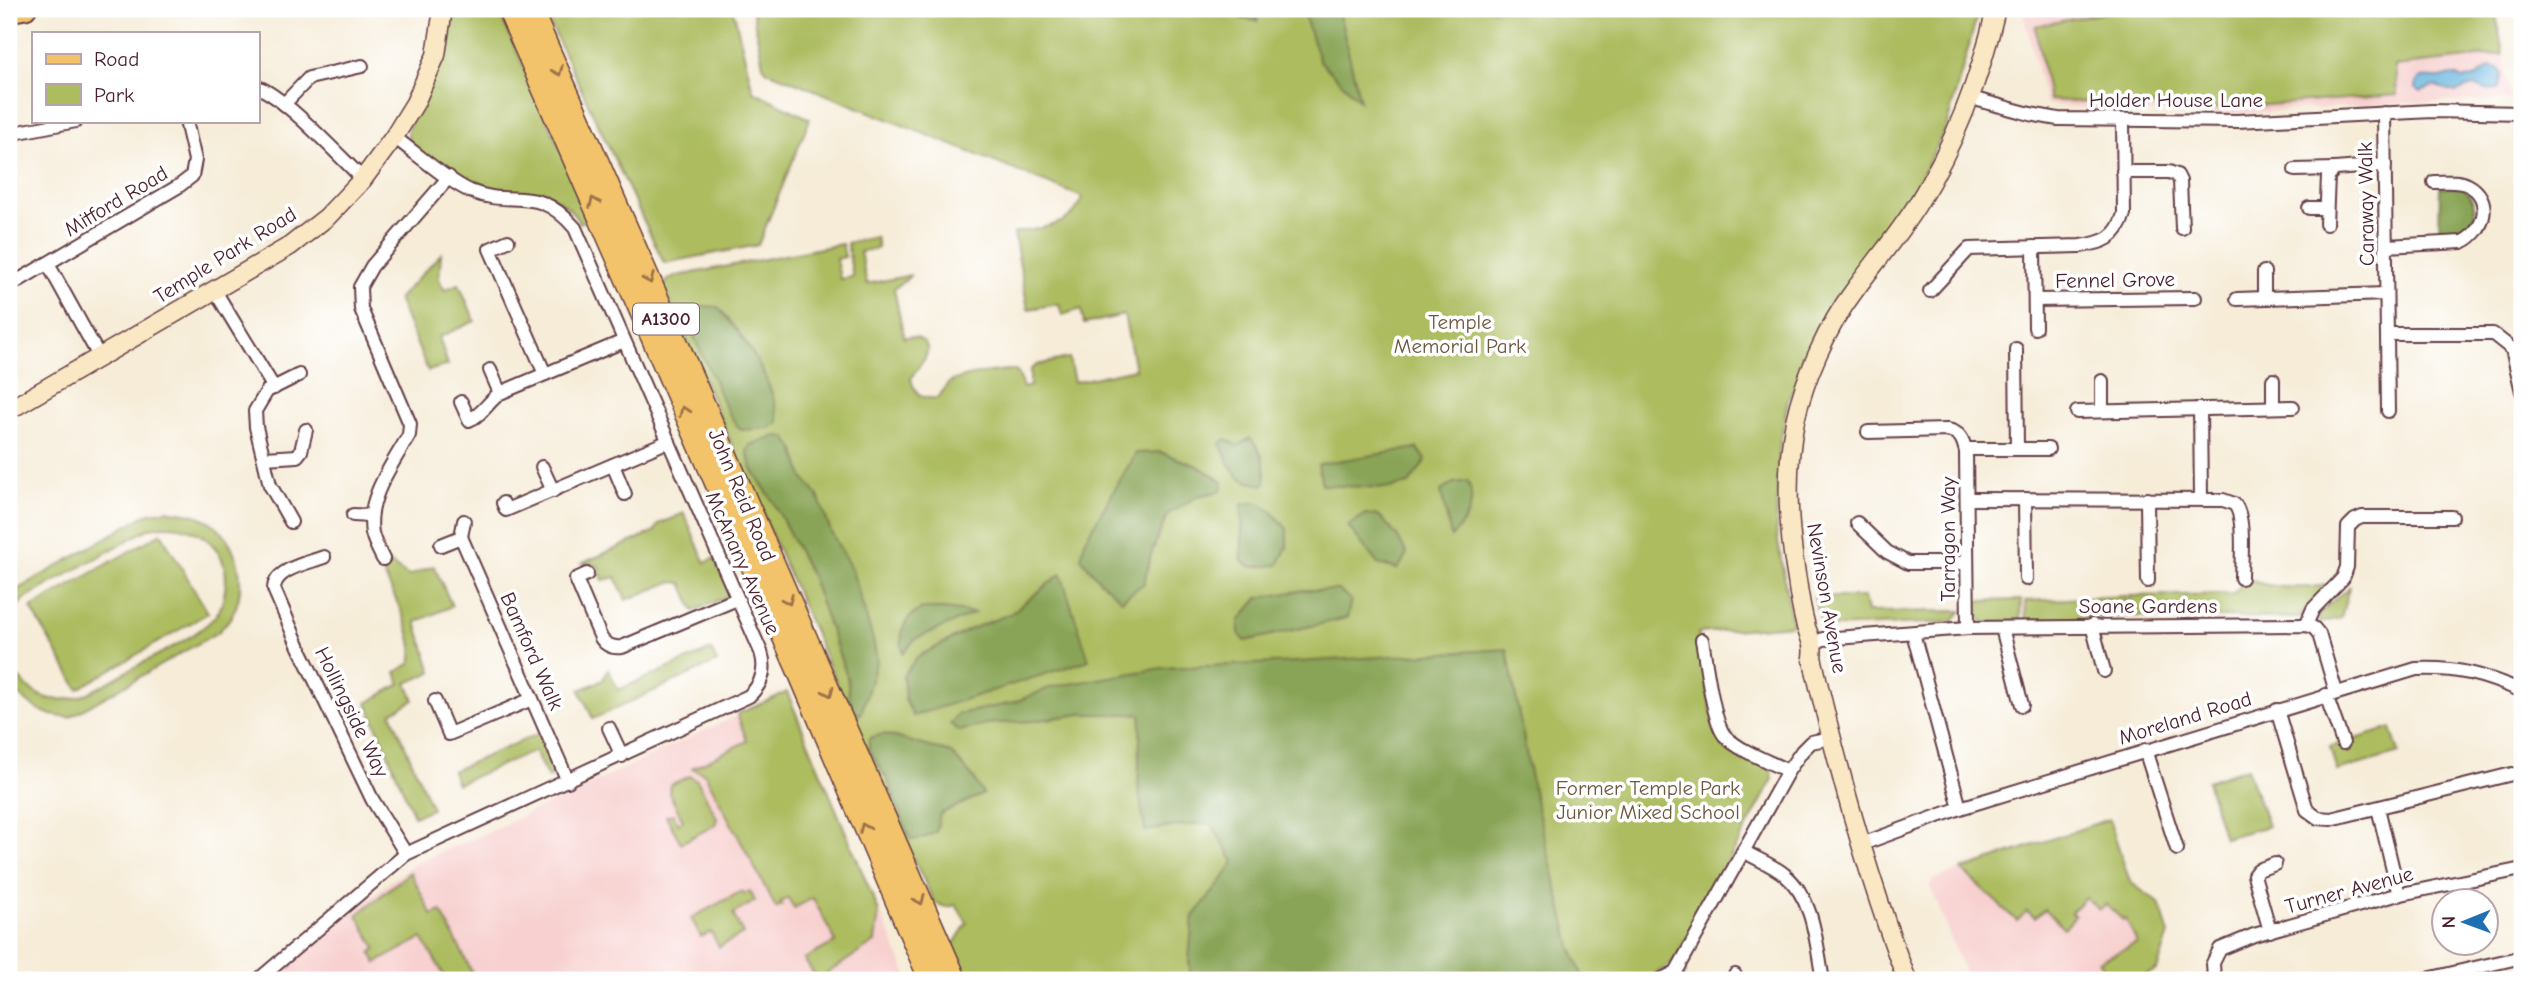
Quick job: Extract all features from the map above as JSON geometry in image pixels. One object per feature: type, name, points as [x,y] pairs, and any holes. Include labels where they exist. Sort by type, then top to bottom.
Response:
[{"type":"highway","name":"John Reid Road","points":[[509,9],[801,675],[931,980]]},
{"type":"highway","name":"John Reid Road","points":[[530,9],[955,980]]},
{"type":"main road","points":[[9,12],[26,9]]},
{"type":"street","name":"Temple Park Road","points":[[9,410],[290,246],[327,217],[363,180],[415,103],[436,55],[443,9]]},
{"type":"street","points":[[436,55],[452,9]]},
{"type":"street","name":"Nevinson Avenue","points":[[1907,980],[1886,926],[1831,738],[1812,657],[1814,644],[1807,629],[1797,580],[1791,529],[1790,467],[1795,421],[1823,344],[1852,293],[1899,232],[1951,146],[1971,98],[1996,9]]},
{"type":"street","points":[[284,104],[309,78],[362,66]]},
{"type":"street","points":[[259,88],[267,90],[284,104],[363,180]]},
{"type":"street","name":"Holder House Lane","points":[[1971,98],[2058,119],[2237,121],[2432,111],[2522,113]]},
{"type":"street","name":"Caraway Walk","points":[[2384,113],[2388,411]]},
{"type":"street","name":"Fennel Grove","points":[[1930,291],[1969,249],[2098,244],[2112,238],[2120,228],[2124,214],[2123,120]]},
{"type":"street","points":[[9,134],[71,122]]},
{"type":"street","name":"Mitford Road","points":[[9,286],[192,176],[195,160],[186,122]]},
{"type":"street","name":"McAnany Avenue","points":[[258,980],[406,853],[749,696],[756,690],[763,676],[763,659],[575,228],[553,208],[531,198],[484,196],[468,190],[394,137]]},
{"type":"street","points":[[2295,170],[2385,165]]},
{"type":"street","points":[[2326,223],[2328,176],[2335,169]]},
{"type":"street","points":[[2123,172],[2169,172],[2177,175],[2180,181],[2182,228]]},
{"type":"street","points":[[383,559],[373,536],[373,503],[409,435],[410,424],[362,309],[360,287],[372,266],[449,177]]},
{"type":"street","points":[[2386,246],[2462,242],[2473,237],[2480,228],[2483,214],[2476,191],[2467,184],[2434,182]]},
{"type":"street","points":[[2309,208],[2326,208]]},
{"type":"street","points":[[508,242],[490,249],[545,374]]},
{"type":"street","name":"Fennel Grove","points":[[2034,247],[2035,328]]},
{"type":"street","points":[[48,264],[99,356]]},
{"type":"street","points":[[2264,272],[2264,298]]},
{"type":"street","points":[[215,291],[274,388]]},
{"type":"street","name":"Caraway Walk","points":[[2237,299],[2386,294]]},
{"type":"street","name":"Fennel Grove","points":[[2035,300],[2195,298]]},
{"type":"street","points":[[2387,334],[2493,334],[2512,349],[2522,392]]},
{"type":"street","points":[[461,402],[469,421],[480,416],[485,406],[500,393],[624,341]]},
{"type":"street","points":[[2017,349],[2017,449]]},
{"type":"street","points":[[490,370],[500,393]]},
{"type":"street","points":[[291,522],[270,485],[256,427],[255,411],[260,400],[274,388],[299,375]]},
{"type":"street","points":[[2102,380],[2102,411]]},
{"type":"street","points":[[2273,380],[2273,407]]},
{"type":"street","points":[[2077,412],[2293,407]]},
{"type":"street","points":[[2200,409],[2201,498]]},
{"type":"street","points":[[265,458],[297,456],[301,451],[306,430]]},
{"type":"street","name":"Tarragon Way","points":[[1868,432],[1947,430],[1956,432],[1963,440],[1966,449],[1968,628]]},
{"type":"street","points":[[503,503],[506,510],[669,441]]},
{"type":"street","name":"Tarragon Way","points":[[1966,449],[2048,449]]},
{"type":"street","points":[[613,465],[625,494]]},
{"type":"street","points":[[542,467],[553,491]]},
{"type":"street","points":[[1967,499],[2223,500],[2233,503],[2241,522],[2241,578]]},
{"type":"street","points":[[2025,499],[2026,579]]},
{"type":"street","points":[[2147,499],[2148,581]]},
{"type":"street","points":[[353,515],[371,516]]},
{"type":"street","points":[[2343,743],[2319,634],[2306,625],[2313,608],[2343,578],[2347,567],[2348,527],[2362,517],[2452,517]]},
{"type":"street","points":[[441,545],[461,537],[464,521]]},
{"type":"street","points":[[1857,523],[1887,552],[1908,563],[1967,563]]},
{"type":"street","name":"Bamford Walk","points":[[461,537],[568,781]]},
{"type":"street","name":"Hollingside Way","points":[[324,556],[281,575],[274,583],[276,595],[372,799],[406,853]]},
{"type":"street","points":[[587,574],[576,579],[601,638],[616,648],[737,598]]},
{"type":"street","points":[[2092,625],[2104,671]]},
{"type":"street","name":"Soane Gardens","points":[[1814,644],[1823,639],[1968,628],[2306,625]]},
{"type":"street","points":[[2002,628],[2022,705]]},
{"type":"street","points":[[1913,633],[1960,808]]},
{"type":"street","points":[[1702,640],[1717,722],[1724,735],[1735,744],[1788,771]]},
{"type":"street","name":"Moreland Road","points":[[1862,844],[1960,808],[2416,669],[2447,668],[2486,676],[2522,691]]},
{"type":"street","points":[[435,701],[449,734],[532,699]]},
{"type":"street","points":[[2277,710],[2307,810],[2318,818],[2331,819],[2512,774]]},
{"type":"street","points":[[608,728],[622,756]]},
{"type":"street","points":[[1660,980],[1676,972],[1788,771],[1802,751],[1811,742],[1831,738]]},
{"type":"street","points":[[2146,750],[2176,849]]},
{"type":"street","points":[[2378,808],[2399,895]]},
{"type":"street","points":[[1743,851],[1786,876],[1799,890],[1807,905],[1823,980]]},
{"type":"street","points":[[2270,931],[2249,874],[2275,864]]},
{"type":"street","name":"Turner Avenue","points":[[2214,980],[2213,963],[2220,949],[2270,931],[2399,895],[2522,869]]},
{"type":"street","points":[[2423,980],[2522,957]]},
{"type":"shaded area","points":[[2022,9],[2495,9],[2511,100],[2402,103],[2225,114],[2101,110],[2046,104]]},
{"type":"shaded area","points":[[787,692],[909,980],[271,980],[286,960],[418,861],[480,836]]},
{"type":"shaded area","points":[[2109,819],[2130,882],[2159,903],[2169,934],[2157,970],[2133,980],[1967,980],[1930,885],[1933,880]]},
{"type":"green space","points":[[456,9],[498,9],[591,218],[579,223],[571,210],[547,196],[476,187],[440,167],[408,141],[408,128],[443,56]]},
{"type":"green space","points":[[543,9],[733,9],[753,91],[810,119],[758,245],[664,263]]},
{"type":"green space","name":"Temple Memorial Park","points":[[752,9],[1979,9],[1946,128],[1907,204],[1829,315],[1788,400],[1779,449],[1776,529],[1792,625],[1698,633],[1713,721],[1771,769],[1773,779],[1675,960],[1643,980],[965,980],[951,948],[967,923],[956,905],[946,907],[935,903],[902,836],[897,817],[663,286],[669,279],[677,276],[842,244],[845,257],[836,259],[840,279],[853,277],[847,243],[876,237],[878,248],[860,252],[867,284],[911,275],[894,289],[904,338],[919,339],[926,344],[927,349],[927,354],[911,379],[920,395],[932,398],[938,398],[953,381],[990,372],[1015,370],[1023,388],[1030,386],[1030,370],[1037,365],[1069,358],[1074,382],[1135,369],[1124,315],[1084,324],[1081,309],[1062,315],[1059,304],[1028,309],[1014,233],[1064,220],[1072,215],[1082,197],[767,71],[763,65]]},
{"type":"green space","points":[[1131,9],[1184,9],[1171,15],[1152,17]]},
{"type":"green space","points":[[1228,9],[1255,9],[1258,21],[1243,19]]},
{"type":"green space","points":[[1302,9],[1338,9],[1360,101],[1319,60]]},
{"type":"green space","points":[[2125,9],[2495,9],[2503,54],[2395,66],[2397,95],[2214,109],[2049,100],[2035,26]]},
{"type":"green space","points":[[2440,187],[2464,188],[2472,199],[2474,216],[2466,234],[2439,239]]},
{"type":"green space","points":[[441,254],[439,279],[444,290],[459,284],[475,321],[439,337],[448,365],[428,371],[398,299]]},
{"type":"green space","points":[[703,306],[718,307],[757,360],[776,407],[778,422],[769,428],[741,430],[728,411],[694,338],[686,314]]},
{"type":"green space","points":[[777,436],[786,437],[795,451],[803,477],[818,496],[831,532],[852,570],[877,660],[861,714],[855,713],[850,704],[847,677],[812,578],[774,503],[752,469],[747,452],[750,445]]},
{"type":"green space","points":[[1250,438],[1263,460],[1265,485],[1246,481],[1235,473],[1220,444],[1226,439],[1238,446]]},
{"type":"green space","points":[[1417,448],[1426,460],[1409,484],[1388,488],[1322,485],[1318,464]]},
{"type":"green space","points":[[1160,452],[1198,466],[1223,482],[1221,491],[1198,496],[1167,515],[1151,554],[1144,583],[1122,600],[1100,581],[1081,558],[1085,540],[1136,453]]},
{"type":"green space","points":[[1468,481],[1471,489],[1469,512],[1451,537],[1441,491],[1453,483]]},
{"type":"green space","points":[[1256,502],[1271,511],[1287,529],[1287,547],[1278,565],[1251,567],[1242,561],[1242,504]]},
{"type":"green space","points":[[167,510],[204,518],[227,539],[234,551],[240,577],[240,590],[232,615],[218,632],[70,717],[52,715],[29,703],[9,685],[9,663],[21,681],[38,694],[52,699],[77,697],[176,645],[209,623],[216,615],[225,590],[226,574],[222,560],[206,538],[180,527],[165,526],[150,528],[27,597],[15,608],[9,625],[9,598],[20,588],[147,514]]},
{"type":"green space","points":[[684,513],[705,563],[715,558],[731,595],[694,611],[682,583],[671,582],[626,600],[616,577],[603,580],[598,566],[583,563],[654,532],[659,524]]},
{"type":"green space","points":[[1366,514],[1380,516],[1397,536],[1407,554],[1398,569],[1378,564],[1348,526]]},
{"type":"green space","points":[[161,533],[208,613],[78,689],[31,608]]},
{"type":"green space","points":[[383,559],[409,576],[434,566],[452,606],[416,622],[432,672],[407,683],[414,700],[391,713],[432,809],[414,816],[367,703],[400,684],[396,672],[411,663],[411,640],[402,612],[378,562]]},
{"type":"green space","points":[[1061,574],[1089,660],[913,716],[905,699],[903,676],[917,657],[971,629],[1010,614]]},
{"type":"green space","points":[[2247,579],[2286,587],[2328,585],[2299,618],[2130,616],[2130,596],[2233,594]]},
{"type":"green space","points":[[2349,587],[2341,618],[2319,623],[2319,613]]},
{"type":"green space","points":[[1304,590],[1338,590],[1351,600],[1347,618],[1245,641],[1239,633],[1239,621],[1258,598]]},
{"type":"green space","points":[[2126,596],[2126,616],[2026,621],[2025,601]]},
{"type":"green space","points":[[1814,597],[1864,597],[1867,612],[1962,611],[1952,622],[1832,627],[1821,622]]},
{"type":"green space","points":[[2021,600],[2020,621],[1984,623],[1976,612],[1976,601]]},
{"type":"green space","points":[[922,609],[975,613],[915,639],[903,653],[903,627],[910,617]]},
{"type":"green space","points":[[1507,649],[1534,795],[1571,946],[1584,980],[1191,980],[1189,960],[1193,916],[1234,862],[1211,823],[1145,831],[1138,785],[1141,714],[1081,714],[986,724],[960,731],[950,724],[958,714],[1012,703],[1052,687],[1162,668]]},
{"type":"green space","points":[[711,650],[717,662],[593,719],[580,690],[603,680],[608,669],[618,690]]},
{"type":"green space","points":[[787,692],[879,912],[875,942],[821,977],[813,973],[804,959],[836,942],[813,898],[794,908],[788,898],[776,908],[705,774],[692,768],[747,741],[737,714]]},
{"type":"green space","points":[[2391,728],[2399,753],[2337,771],[2330,747]]},
{"type":"green space","points":[[540,733],[559,774],[548,778],[534,751],[457,784],[452,771]]},
{"type":"green space","points":[[884,734],[951,753],[973,777],[983,794],[940,814],[936,832],[921,839],[910,839],[887,779],[869,750],[869,738]]},
{"type":"green space","points":[[2247,768],[2268,826],[2224,838],[2207,781]]},
{"type":"green space","points":[[689,776],[697,780],[717,818],[715,825],[681,843],[666,816],[673,814],[678,823],[683,820],[669,793],[670,785]]},
{"type":"green space","points":[[2109,819],[2130,882],[2159,903],[2169,934],[2157,970],[2133,980],[2112,980],[2099,961],[2137,943],[2126,919],[2123,920],[2106,904],[2099,910],[2085,897],[2071,912],[2075,916],[2064,928],[2044,909],[2035,918],[2027,911],[2017,921],[1962,870]]},
{"type":"green space","points":[[410,872],[432,915],[441,911],[472,972],[458,980],[447,980],[422,938],[376,963],[371,953],[376,948],[357,915]]},
{"type":"green space","points":[[742,891],[744,894],[750,891],[755,901],[733,914],[743,934],[719,947],[711,932],[701,937],[691,918]]},
{"type":"water","points":[[2490,67],[2499,69],[2502,74],[2498,89],[2488,90],[2473,86],[2456,92],[2435,86],[2421,91],[2416,88],[2420,78],[2453,75],[2462,79],[2474,78]]},
{"type":"park label","name":"Former Temple Park Junior Mixed School","points":[[1648,800]]}]
